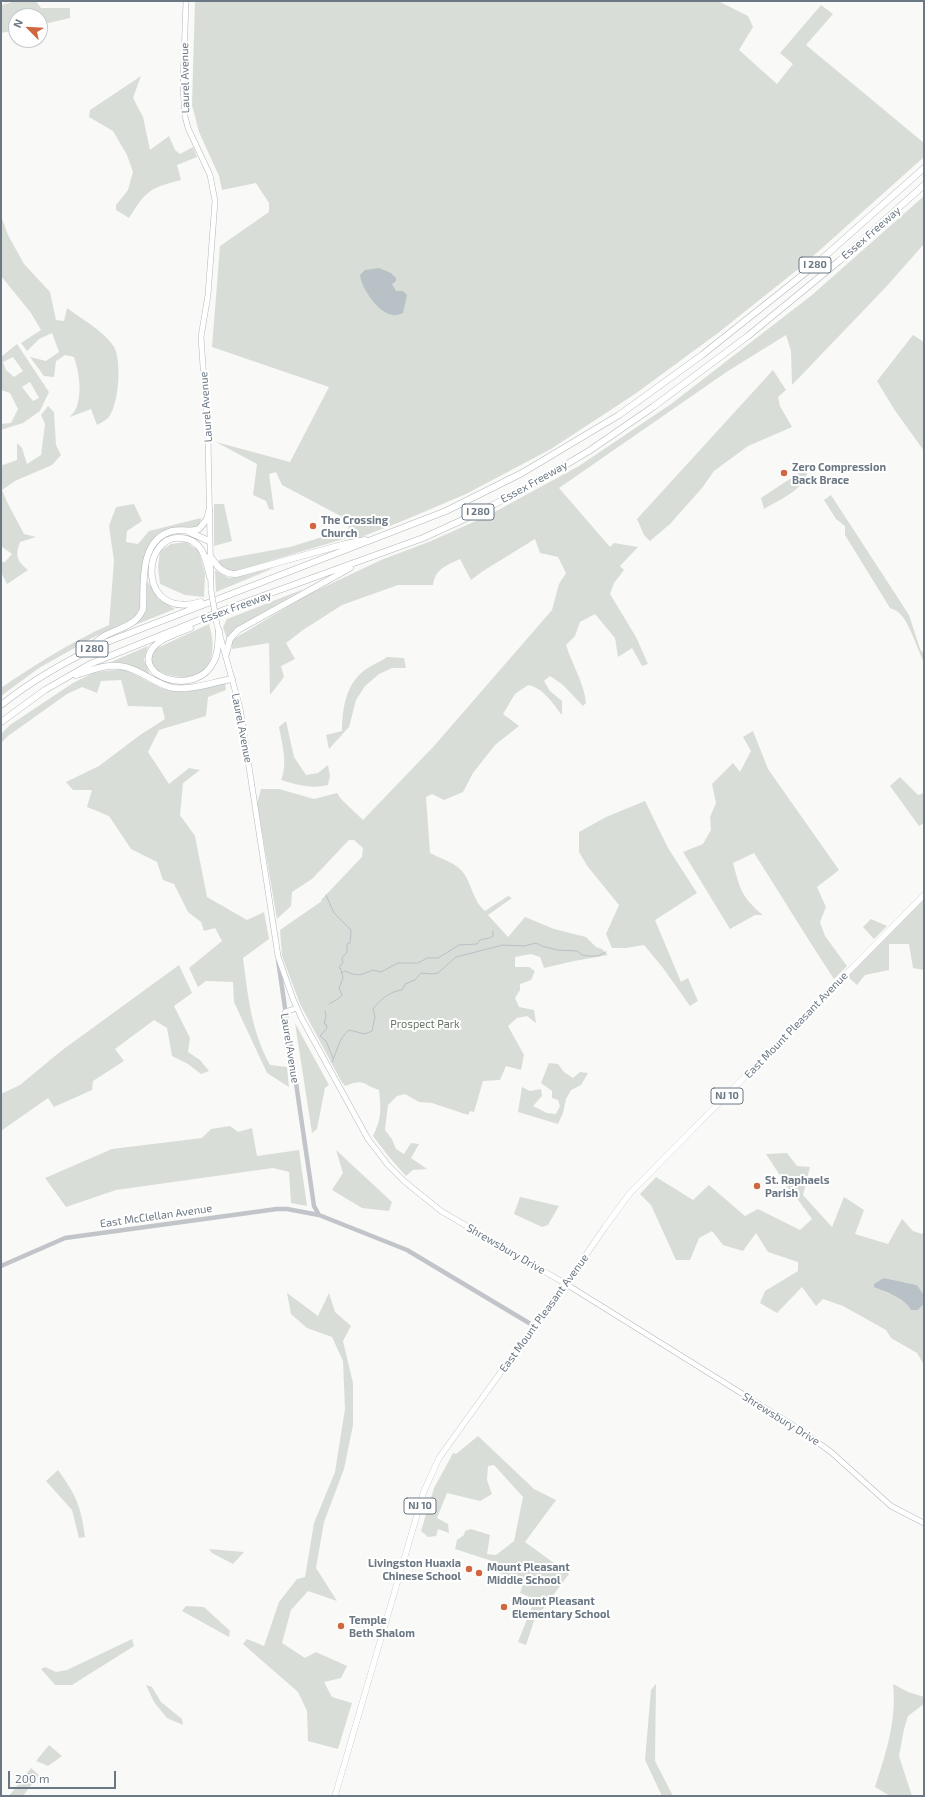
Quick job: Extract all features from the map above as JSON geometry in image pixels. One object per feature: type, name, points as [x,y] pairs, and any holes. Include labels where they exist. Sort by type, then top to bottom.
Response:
[{"type":"highway","name":"Essex Freeway","points":[[1,705],[26,685],[82,654],[228,595],[446,511],[487,492],[570,445],[619,415],[702,355],[764,307],[844,241],[924,168]]},
{"type":"highway","name":"Essex Freeway","points":[[1,722],[27,702],[61,680],[90,664],[138,643],[242,603],[423,538],[480,512],[545,477],[588,451],[653,407],[748,336],[839,262],[924,185]]},
{"type":"highway","points":[[82,654],[106,634],[135,622],[141,615],[143,609],[144,569],[149,551],[155,542],[164,535],[176,531],[198,530],[202,528],[207,520],[209,511]]},
{"type":"highway","points":[[187,531],[209,541]]},
{"type":"highway","points":[[210,556],[218,568],[224,572],[236,574],[345,544],[380,537]]},
{"type":"highway","points":[[210,577],[202,549],[193,541],[183,538],[172,539],[160,547],[156,553],[152,566],[152,581],[156,591],[164,600],[174,604],[197,603],[228,595]]},
{"type":"highway","points":[[226,654],[230,639],[238,630],[368,558]]},
{"type":"highway","points":[[218,628],[215,660],[211,667],[199,678],[177,681],[160,676],[151,668],[149,657],[152,648],[158,643],[242,603]]},
{"type":"highway","points":[[61,680],[100,667],[114,666],[122,666],[157,683],[174,688],[193,688],[232,679]]},
{"type":"main road","name":"Laurel Avenue","points":[[186,1],[183,86],[185,116],[188,128],[210,175],[215,201],[208,295],[201,337],[208,439],[211,590],[218,628],[240,708],[278,956]]},
{"type":"main road","name":"East Mount Pleasant Avenue","points":[[336,1796],[396,1584],[431,1473],[443,1452],[566,1284],[630,1193],[924,895]]},
{"type":"main road","name":"Shrewsbury Drive","points":[[278,956],[297,1008],[365,1133],[392,1169],[404,1182],[442,1211],[566,1284],[802,1431],[831,1452],[892,1506],[924,1523]]},
{"type":"main road","points":[[285,1012],[297,1008]]},
{"type":"street","name":"Laurel Avenue","points":[[278,956],[314,1206],[319,1215]]},
{"type":"street","name":"East McClellan Avenue","points":[[1,1266],[52,1243],[70,1237],[277,1209],[287,1209],[319,1215]]},
{"type":"street","points":[[319,1215],[407,1250],[534,1326]]},
{"type":"green space","points":[[14,1],[36,1],[41,8],[8,8],[8,32],[1,33],[1,6]]},
{"type":"green space","points":[[195,1],[718,1],[748,16],[753,27],[739,50],[777,84],[793,64],[780,53],[821,5],[833,14],[806,45],[924,143],[924,157],[802,266],[718,333],[635,394],[551,449],[466,494],[351,541],[347,538],[229,573],[219,564],[219,560],[290,547],[348,529],[350,521],[282,485],[276,472],[269,474],[274,510],[269,509],[266,501],[253,495],[257,464],[216,442],[290,462],[329,387],[212,347],[220,246],[269,212],[269,203],[256,183],[222,190],[219,176],[199,132],[192,105]]},
{"type":"green space","points":[[48,8],[70,8],[70,18],[48,23]]},
{"type":"green space","points":[[141,76],[133,98],[143,117],[150,150],[169,136],[175,150],[180,154],[193,147],[197,157],[177,165],[181,180],[155,188],[149,192],[144,196],[129,218],[116,210],[116,205],[128,190],[133,172],[127,155],[113,131],[89,117],[90,110]]},
{"type":"green space","name":"Prospect Park","points":[[924,196],[924,244],[886,287],[792,385],[791,351],[786,335],[728,371],[559,488],[610,547],[614,543],[638,547],[620,566],[624,570],[614,583],[610,594],[636,637],[648,664],[642,666],[632,648],[618,657],[615,638],[595,614],[580,622],[575,636],[566,645],[580,681],[586,703],[583,706],[563,685],[550,676],[544,681],[550,691],[562,701],[562,715],[548,697],[539,689],[528,685],[515,694],[503,714],[519,726],[495,745],[473,773],[463,792],[444,800],[432,794],[426,797],[430,853],[450,862],[461,870],[468,880],[477,902],[485,911],[508,896],[512,898],[488,915],[508,937],[525,917],[554,929],[586,937],[596,947],[602,949],[608,955],[544,968],[540,957],[531,954],[515,957],[515,967],[529,967],[535,971],[531,980],[520,984],[520,990],[515,998],[519,1007],[534,1010],[536,1023],[527,1016],[517,1018],[508,1026],[524,1055],[521,1070],[506,1066],[500,1080],[483,1081],[474,1112],[470,1111],[468,1115],[432,1103],[419,1102],[405,1094],[397,1096],[388,1105],[385,1130],[392,1139],[396,1149],[404,1154],[411,1143],[419,1144],[411,1158],[427,1169],[413,1170],[406,1176],[373,1136],[378,1124],[380,1113],[379,1090],[361,1082],[345,1086],[341,1081],[300,1004],[282,956],[280,930],[322,901],[321,900],[362,857],[363,848],[354,840],[349,840],[312,879],[292,892],[291,906],[277,919],[257,803],[261,789],[279,789],[314,799],[337,793],[341,799],[363,820],[434,746],[552,610],[559,584],[566,573],[558,557],[540,553],[535,539],[471,580],[460,559],[442,568],[436,575],[433,585],[398,585],[342,605],[303,630],[286,643],[295,659],[281,666],[284,677],[270,695],[269,643],[232,649],[232,640],[307,595],[381,560],[431,541],[489,515],[579,466],[671,404],[812,295]]},
{"type":"green space","points":[[1,216],[8,235],[24,264],[50,292],[56,320],[64,321],[67,308],[99,331],[114,347],[119,372],[115,404],[108,418],[97,425],[91,409],[70,417],[79,400],[80,387],[74,357],[65,355],[56,361],[54,377],[44,376],[30,357],[46,361],[59,352],[52,333],[39,339],[27,351],[21,343],[41,330],[31,313],[1,276]]},
{"type":"green space","points":[[913,335],[924,342],[924,451],[894,409],[877,381]]},
{"type":"green space","points":[[17,344],[49,392],[40,411],[23,423],[1,430],[1,424],[11,423],[18,409],[10,393],[1,390],[1,357]],"holes":[[[13,357],[23,371],[14,377],[6,370],[3,362]],[[30,382],[39,398],[33,401],[22,387]]]},
{"type":"green space","points":[[773,370],[786,390],[778,397],[780,406],[792,427],[748,446],[714,471],[702,488],[670,524],[650,541],[644,535],[637,519]]},
{"type":"green space","points":[[48,406],[54,412],[56,445],[61,455],[52,465],[15,481],[2,490],[24,534],[36,537],[20,542],[17,555],[21,564],[28,570],[7,584],[1,572],[1,562],[5,562],[12,554],[1,546],[1,464],[3,465],[17,460],[17,443],[22,448],[27,464],[41,455],[45,424],[41,415]]},
{"type":"green space","points":[[808,467],[807,475],[798,487],[785,497],[764,509],[761,498]]},
{"type":"green space","points":[[831,495],[909,615],[920,649],[924,654],[924,662],[906,621],[898,612],[890,608],[845,535],[845,526],[836,519],[824,500]]},
{"type":"green space","points":[[134,504],[142,521],[127,531],[126,542],[138,544],[149,531],[201,518],[199,527],[167,531],[149,545],[141,607],[131,621],[94,637],[39,668],[1,696],[1,688],[27,670],[67,646],[109,625],[114,561],[109,526],[116,507]]},
{"type":"green space","points":[[214,504],[224,504],[232,541],[214,546]]},
{"type":"green space","points":[[186,542],[199,551],[205,574],[204,597],[185,595],[160,584],[158,567],[160,551],[171,544]]},
{"type":"green space","points":[[274,568],[216,592],[215,570],[229,578]]},
{"type":"green space","points":[[146,579],[159,600],[175,609],[135,625],[146,612]]},
{"type":"green space","points":[[304,589],[237,627],[227,639],[223,627],[227,619]]},
{"type":"green space","points":[[209,624],[213,647],[208,666],[202,672],[194,676],[183,677],[169,675],[157,670],[153,666],[151,660],[155,649]]},
{"type":"green space","points":[[148,646],[144,660],[150,675],[127,664],[111,662]]},
{"type":"green space","points":[[387,657],[404,658],[406,668],[392,668],[379,674],[365,686],[356,700],[349,727],[329,749],[326,735],[342,731],[345,702],[350,688],[364,670]]},
{"type":"green space","points":[[124,669],[161,688],[185,692],[225,682],[226,690],[208,697],[206,716],[159,730],[148,752],[169,784],[189,768],[200,770],[183,783],[180,815],[195,836],[207,897],[247,920],[264,912],[269,939],[243,958],[247,986],[251,1013],[258,1039],[270,1065],[287,1067],[289,1087],[267,1073],[234,1002],[233,982],[206,981],[198,987],[189,968],[222,941],[215,928],[204,931],[201,922],[188,912],[174,884],[163,880],[157,862],[131,849],[109,816],[87,807],[92,790],[73,790],[66,782],[99,766],[140,735],[165,719],[162,707],[128,706],[121,680],[101,681],[97,693],[82,687],[67,694],[8,736],[1,743],[1,734],[10,725],[73,683],[95,672]]},
{"type":"green space","points":[[286,721],[294,757],[306,775],[318,773],[328,765],[330,776],[328,785],[299,785],[281,780],[284,761],[279,727]]},
{"type":"green space","points":[[753,731],[768,769],[839,870],[817,887],[826,907],[820,922],[825,936],[847,966],[834,979],[754,853],[733,863],[740,886],[746,898],[763,915],[755,915],[730,929],[683,852],[703,844],[711,830],[710,817],[716,803],[712,784],[733,763],[740,772],[751,751],[743,737]]},
{"type":"green space","points":[[900,777],[918,795],[924,793],[924,823],[919,826],[890,786]]},
{"type":"green space","points":[[645,801],[668,848],[697,893],[655,920],[681,982],[688,978],[698,1001],[690,1006],[663,968],[644,945],[626,948],[612,948],[606,934],[619,905],[588,867],[579,852],[579,832],[606,817]]},
{"type":"green space","points":[[924,899],[924,970],[913,968],[909,944],[889,944],[889,970],[865,975],[857,985],[847,976]]},
{"type":"green space","points":[[871,919],[887,926],[874,939],[863,927]]},
{"type":"green space","points":[[179,965],[192,993],[174,1006],[190,1038],[188,1052],[200,1060],[209,1071],[201,1074],[188,1064],[172,1056],[167,1028],[154,1020],[115,1049],[124,1061],[93,1081],[92,1090],[54,1107],[48,1098],[1,1131],[1,1094],[20,1085],[61,1051]]},
{"type":"green space","points":[[295,1023],[329,1085],[325,1088],[317,1129],[312,1133]]},
{"type":"green space","points":[[549,1063],[558,1064],[564,1072],[573,1078],[580,1072],[588,1073],[581,1085],[571,1090],[566,1099],[563,1113],[558,1124],[518,1112],[522,1087],[530,1091],[541,1089],[542,1096],[533,1106],[547,1113],[556,1114],[560,1106],[558,1100],[552,1098],[552,1091],[541,1083]]},
{"type":"green space","points":[[230,1126],[238,1132],[252,1128],[257,1156],[299,1150],[307,1206],[291,1203],[289,1172],[273,1168],[116,1190],[66,1207],[45,1178],[112,1149],[202,1138],[211,1129]]},
{"type":"green space","points":[[336,1150],[392,1202],[389,1211],[362,1208],[332,1190],[343,1173]]},
{"type":"green space","points":[[787,1153],[797,1166],[810,1167],[803,1195],[832,1227],[844,1197],[864,1210],[855,1234],[888,1244],[902,1219],[913,1231],[922,1234],[924,1231],[924,1295],[917,1285],[884,1278],[876,1288],[902,1299],[918,1310],[924,1304],[924,1365],[917,1353],[891,1338],[886,1330],[843,1306],[823,1299],[816,1306],[802,1287],[777,1313],[760,1303],[765,1291],[798,1271],[798,1262],[768,1252],[756,1233],[743,1251],[723,1245],[712,1231],[699,1238],[690,1260],[676,1260],[651,1205],[640,1194],[656,1177],[693,1200],[709,1185],[745,1216],[758,1209],[800,1230],[812,1219],[796,1197],[794,1197],[766,1154]]},
{"type":"green space","points":[[520,1197],[559,1206],[548,1225],[542,1227],[514,1214]]},
{"type":"green space","points":[[287,1293],[318,1316],[329,1293],[335,1312],[351,1326],[343,1341],[353,1383],[353,1425],[344,1469],[324,1522],[316,1568],[337,1601],[308,1591],[291,1610],[282,1643],[305,1658],[316,1652],[347,1666],[341,1678],[324,1682],[332,1697],[352,1703],[338,1749],[308,1741],[307,1711],[298,1692],[243,1644],[247,1639],[264,1646],[279,1602],[297,1579],[305,1577],[314,1523],[335,1472],[345,1409],[343,1361],[332,1337],[307,1328],[291,1314]]},
{"type":"green space","points":[[478,1436],[534,1489],[556,1500],[525,1542],[569,1574],[534,1621],[526,1645],[518,1642],[535,1599],[520,1593],[524,1581],[493,1571],[495,1562],[455,1549],[457,1540],[464,1535],[465,1531],[471,1529],[490,1535],[487,1554],[496,1555],[514,1541],[523,1497],[494,1465],[488,1466],[487,1480],[492,1494],[480,1501],[447,1493],[437,1518],[448,1524],[449,1533],[438,1529],[436,1536],[428,1537],[421,1531],[434,1488],[453,1453],[456,1454]]},
{"type":"green space","points":[[58,1470],[77,1501],[82,1517],[85,1537],[79,1538],[72,1510],[46,1481]]},
{"type":"green space","points":[[209,1549],[244,1552],[233,1564],[212,1553]]},
{"type":"green space","points":[[186,1606],[204,1607],[230,1631],[229,1637],[182,1611]]},
{"type":"green space","points":[[132,1639],[134,1646],[72,1685],[55,1685],[41,1669],[45,1667],[56,1672],[67,1670]]},
{"type":"green space","points":[[656,1684],[655,1761],[673,1796],[662,1796],[645,1760],[651,1690]]},
{"type":"green space","points":[[893,1684],[908,1692],[924,1697],[924,1704],[908,1716],[899,1756],[912,1796],[890,1796],[875,1787],[890,1736],[894,1697]]},
{"type":"green space","points":[[146,1685],[152,1687],[161,1702],[182,1719],[183,1725],[167,1718],[154,1702]]},
{"type":"green space","points":[[49,1745],[62,1756],[48,1766],[36,1761]]},
{"type":"green space","points":[[31,1768],[39,1775],[23,1796],[9,1796]]},
{"type":"shaded area","points":[[379,268],[391,273],[396,278],[396,281],[392,284],[396,291],[403,291],[407,295],[403,313],[398,315],[388,314],[372,300],[367,293],[360,275],[365,270]]},
{"type":"shaded area","points":[[884,1278],[917,1285],[924,1295],[924,1304],[918,1310],[911,1310],[900,1299],[890,1293],[874,1287],[874,1284]]},
{"type":"waterway","points":[[326,895],[334,913],[351,930],[350,943],[347,944],[347,952],[342,958],[343,962],[339,968],[341,969],[343,978],[339,988],[342,995],[329,1004]]},
{"type":"waterway","points":[[341,973],[345,971],[359,975],[373,970],[381,972],[398,963],[418,963],[427,958],[438,958],[459,945],[477,944],[480,940],[493,936],[493,931]]},
{"type":"waterway","points":[[332,1062],[340,1041],[345,1033],[349,1030],[365,1034],[372,1031],[375,1017],[373,1009],[382,999],[394,992],[402,990],[405,984],[415,980],[421,973],[438,973],[456,957],[503,945],[524,946],[536,943],[557,950],[577,951],[582,955],[588,956],[598,956],[606,952]]},
{"type":"waterway","points":[[325,1011],[326,1016],[324,1024],[326,1024],[327,1028],[320,1036],[326,1041],[333,1058]]},
{"type":"place","name":"Zero Compression Back Brace","points":[[784,473]]},
{"type":"place","name":"The Crossing Church","points":[[313,526]]},
{"type":"place","name":"St. Raphaels Parish","points":[[757,1186]]},
{"type":"place","name":"Livingston Huaxia Chinese School","points":[[469,1569]]},
{"type":"place","name":"Mount Pleasant Middle School","points":[[479,1573]]},
{"type":"place","name":"Mount Pleasant Elementary School","points":[[504,1607]]},
{"type":"place","name":"Temple Beth Shalom","points":[[341,1626]]}]
